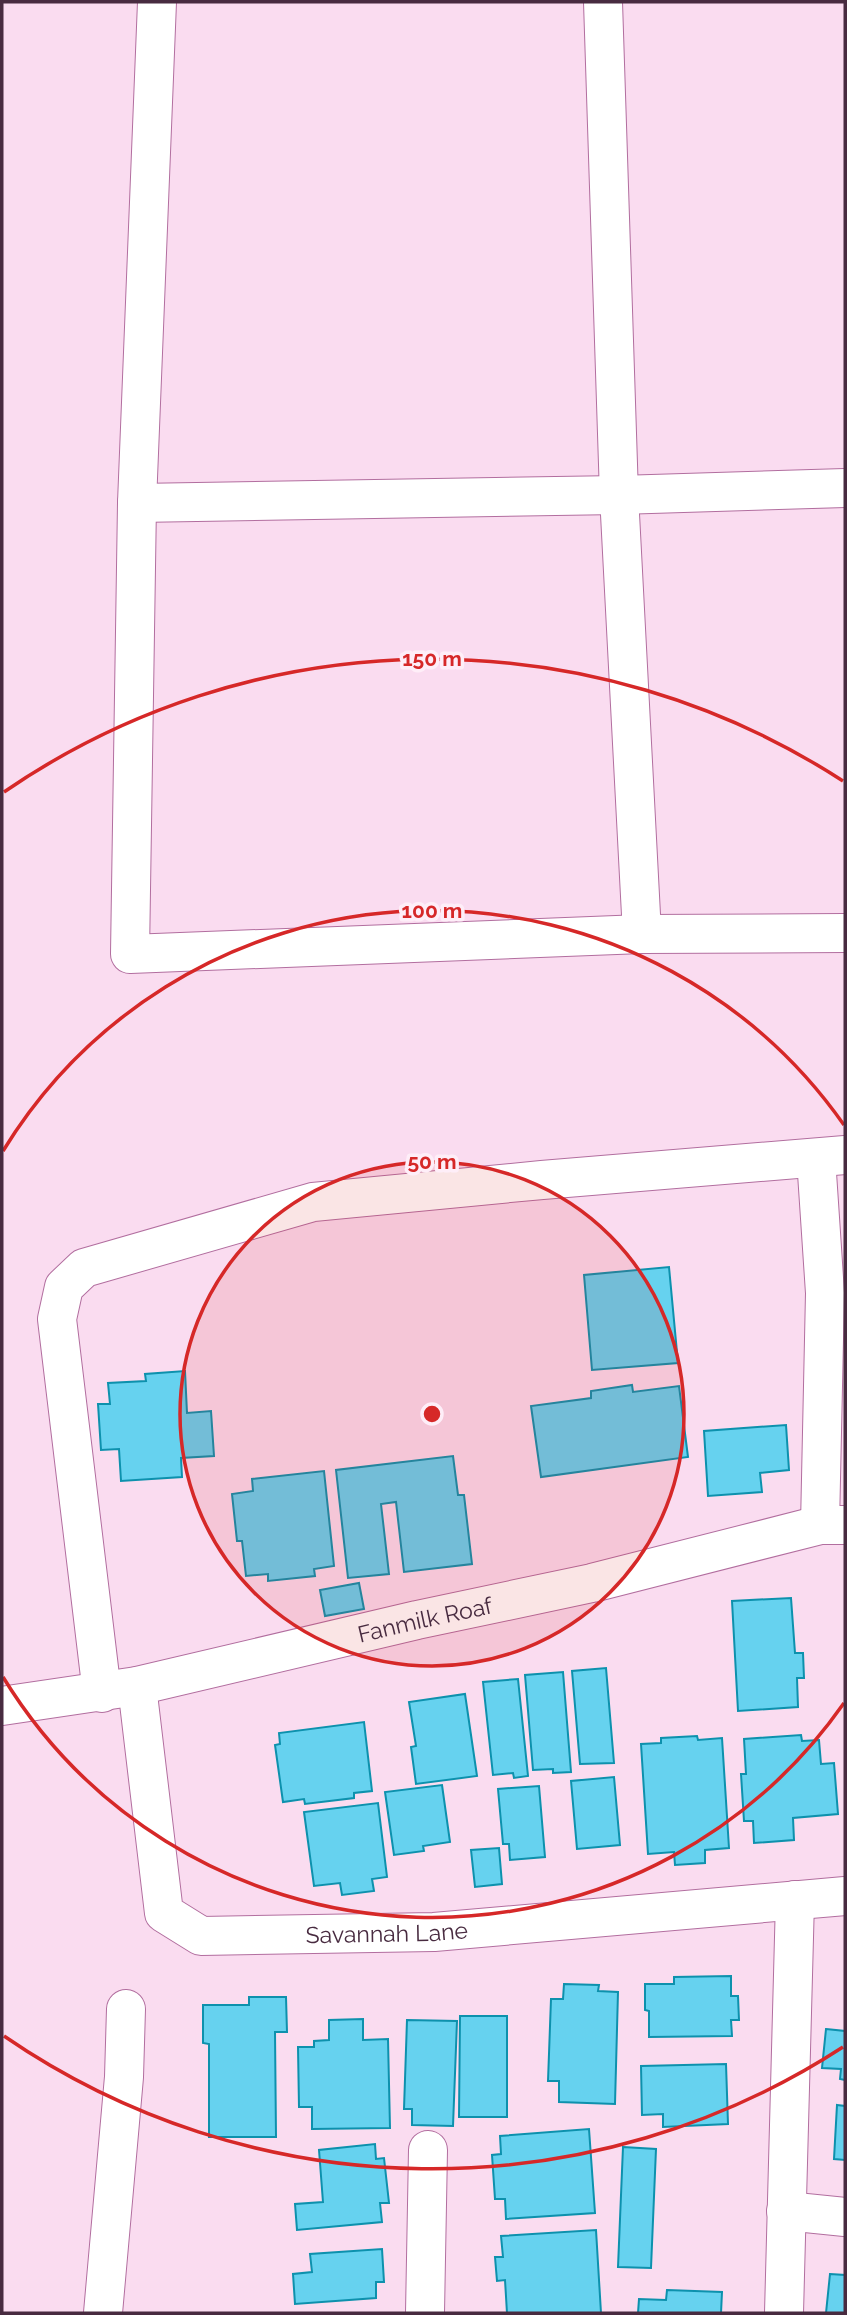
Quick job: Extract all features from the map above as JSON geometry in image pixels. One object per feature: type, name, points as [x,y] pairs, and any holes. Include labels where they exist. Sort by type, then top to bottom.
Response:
[{"type":"street","points":[[157,2],[137,503],[130,954],[642,934],[845,933]]},
{"type":"street","points":[[603,2],[619,495],[642,934]]},
{"type":"street","points":[[137,503],[619,495],[845,488]]},
{"type":"street","points":[[120,1689],[58,1319],[64,1287],[84,1268],[313,1202],[831,1156],[825,1293],[832,1525]]},
{"type":"street","name":"Fanmilk Roaf","points":[[2,1706],[120,1689],[417,1620],[592,1583],[832,1525]]},
{"type":"street","name":"Savannah Lane","points":[[120,1689],[164,1913],[201,1936],[434,1932],[845,1896]]},
{"type":"street","points":[[784,2313],[795,1900]]},
{"type":"street","points":[[103,2313],[123,2090],[126,2010]]},
{"type":"street","points":[[425,2313],[428,2150]]},
{"type":"street","points":[[786,2211],[845,2217]]},
{"type":"building","points":[[669,1267],[678,1363],[592,1370],[584,1275]]},
{"type":"building","points":[[185,1371],[187,1413],[211,1411],[214,1456],[181,1458],[182,1477],[121,1481],[119,1449],[101,1450],[98,1404],[110,1404],[108,1383],[146,1381],[145,1374]]},
{"type":"building","points":[[632,1385],[633,1392],[679,1386],[688,1457],[541,1477],[531,1406],[591,1398],[591,1391]]},
{"type":"building","points":[[786,1425],[789,1470],[760,1473],[762,1492],[708,1496],[704,1431]]},
{"type":"building","points":[[453,1456],[458,1495],[464,1495],[472,1564],[404,1572],[396,1502],[381,1504],[389,1574],[348,1578],[336,1470]]},
{"type":"building","points":[[324,1471],[334,1566],[314,1569],[315,1576],[268,1581],[268,1574],[246,1576],[242,1541],[237,1541],[232,1494],[253,1491],[252,1479]]},
{"type":"building","points":[[359,1583],[364,1609],[325,1616],[320,1590]]},
{"type":"building","points":[[791,1598],[795,1653],[803,1653],[804,1678],[797,1678],[798,1707],[738,1711],[732,1601]]},
{"type":"building","points":[[606,1668],[614,1763],[580,1764],[572,1671]]},
{"type":"building","points":[[563,1672],[571,1772],[533,1770],[525,1675]]},
{"type":"building","points":[[518,1679],[528,1776],[514,1778],[513,1773],[493,1775],[483,1682]]},
{"type":"building","points":[[465,1694],[477,1776],[416,1784],[411,1747],[416,1746],[409,1702]]},
{"type":"building","points":[[364,1722],[372,1791],[354,1793],[354,1798],[305,1804],[304,1799],[283,1802],[275,1745],[280,1744],[279,1733]]},
{"type":"building","points":[[801,1735],[802,1741],[819,1740],[821,1764],[834,1763],[838,1814],[793,1818],[794,1840],[754,1843],[753,1821],[744,1821],[741,1774],[746,1774],[744,1739]]},
{"type":"building","points":[[697,1736],[698,1740],[722,1738],[729,1848],[705,1850],[705,1863],[675,1865],[674,1852],[648,1854],[641,1744],[661,1743],[661,1738]]},
{"type":"building","points":[[614,1777],[620,1845],[577,1849],[571,1781]]},
{"type":"building","points":[[442,1785],[450,1842],[423,1846],[424,1851],[394,1855],[385,1792]]},
{"type":"building","points":[[539,1786],[545,1857],[510,1860],[509,1844],[503,1844],[498,1789]]},
{"type":"building","points":[[378,1803],[387,1877],[372,1879],[374,1891],[342,1895],[340,1883],[314,1886],[304,1812]]},
{"type":"building","points":[[499,1848],[502,1884],[475,1887],[471,1850]]},
{"type":"building","points":[[731,1976],[731,1996],[738,1996],[739,2020],[731,2020],[732,2036],[649,2037],[645,1984],[674,1984],[674,1977]]},
{"type":"building","points":[[564,1984],[599,1985],[598,1991],[618,1992],[615,2104],[559,2102],[559,2081],[548,2081],[551,1999],[563,1999]]},
{"type":"building","points":[[249,1997],[286,1997],[287,2032],[275,2032],[276,2137],[209,2137],[209,2044],[203,2043],[203,2005],[249,2005]]},
{"type":"building","points":[[460,2016],[507,2016],[507,2117],[459,2117]]},
{"type":"building","points":[[363,2019],[363,2040],[388,2039],[390,2128],[312,2129],[312,2107],[299,2107],[298,2047],[314,2047],[314,2041],[329,2040],[329,2020]]},
{"type":"building","points":[[407,2020],[457,2021],[453,2126],[412,2125],[412,2109],[404,2109]]},
{"type":"building","points":[[826,2029],[845,2031],[845,2080],[840,2079],[841,2069],[822,2068]]},
{"type":"building","points":[[726,2064],[728,2124],[663,2127],[663,2114],[642,2115],[641,2066]]},
{"type":"building","points":[[837,2105],[845,2106],[845,2160],[834,2159]]},
{"type":"building","points":[[589,2129],[595,2213],[506,2219],[505,2199],[495,2199],[492,2155],[501,2154],[500,2136]]},
{"type":"building","points":[[375,2144],[376,2159],[384,2158],[389,2203],[380,2203],[382,2222],[297,2230],[295,2204],[323,2202],[319,2150]]},
{"type":"building","points":[[623,2147],[656,2149],[651,2268],[618,2267]]},
{"type":"building","points":[[596,2230],[601,2313],[507,2313],[505,2280],[497,2281],[495,2257],[503,2257],[501,2236]]},
{"type":"building","points":[[382,2249],[384,2282],[376,2282],[376,2298],[295,2304],[293,2274],[312,2272],[310,2254]]},
{"type":"building","points":[[830,2274],[845,2275],[845,2313],[826,2313]]},
{"type":"building","points":[[667,2290],[722,2292],[721,2313],[638,2313],[639,2299],[666,2300]]}]
